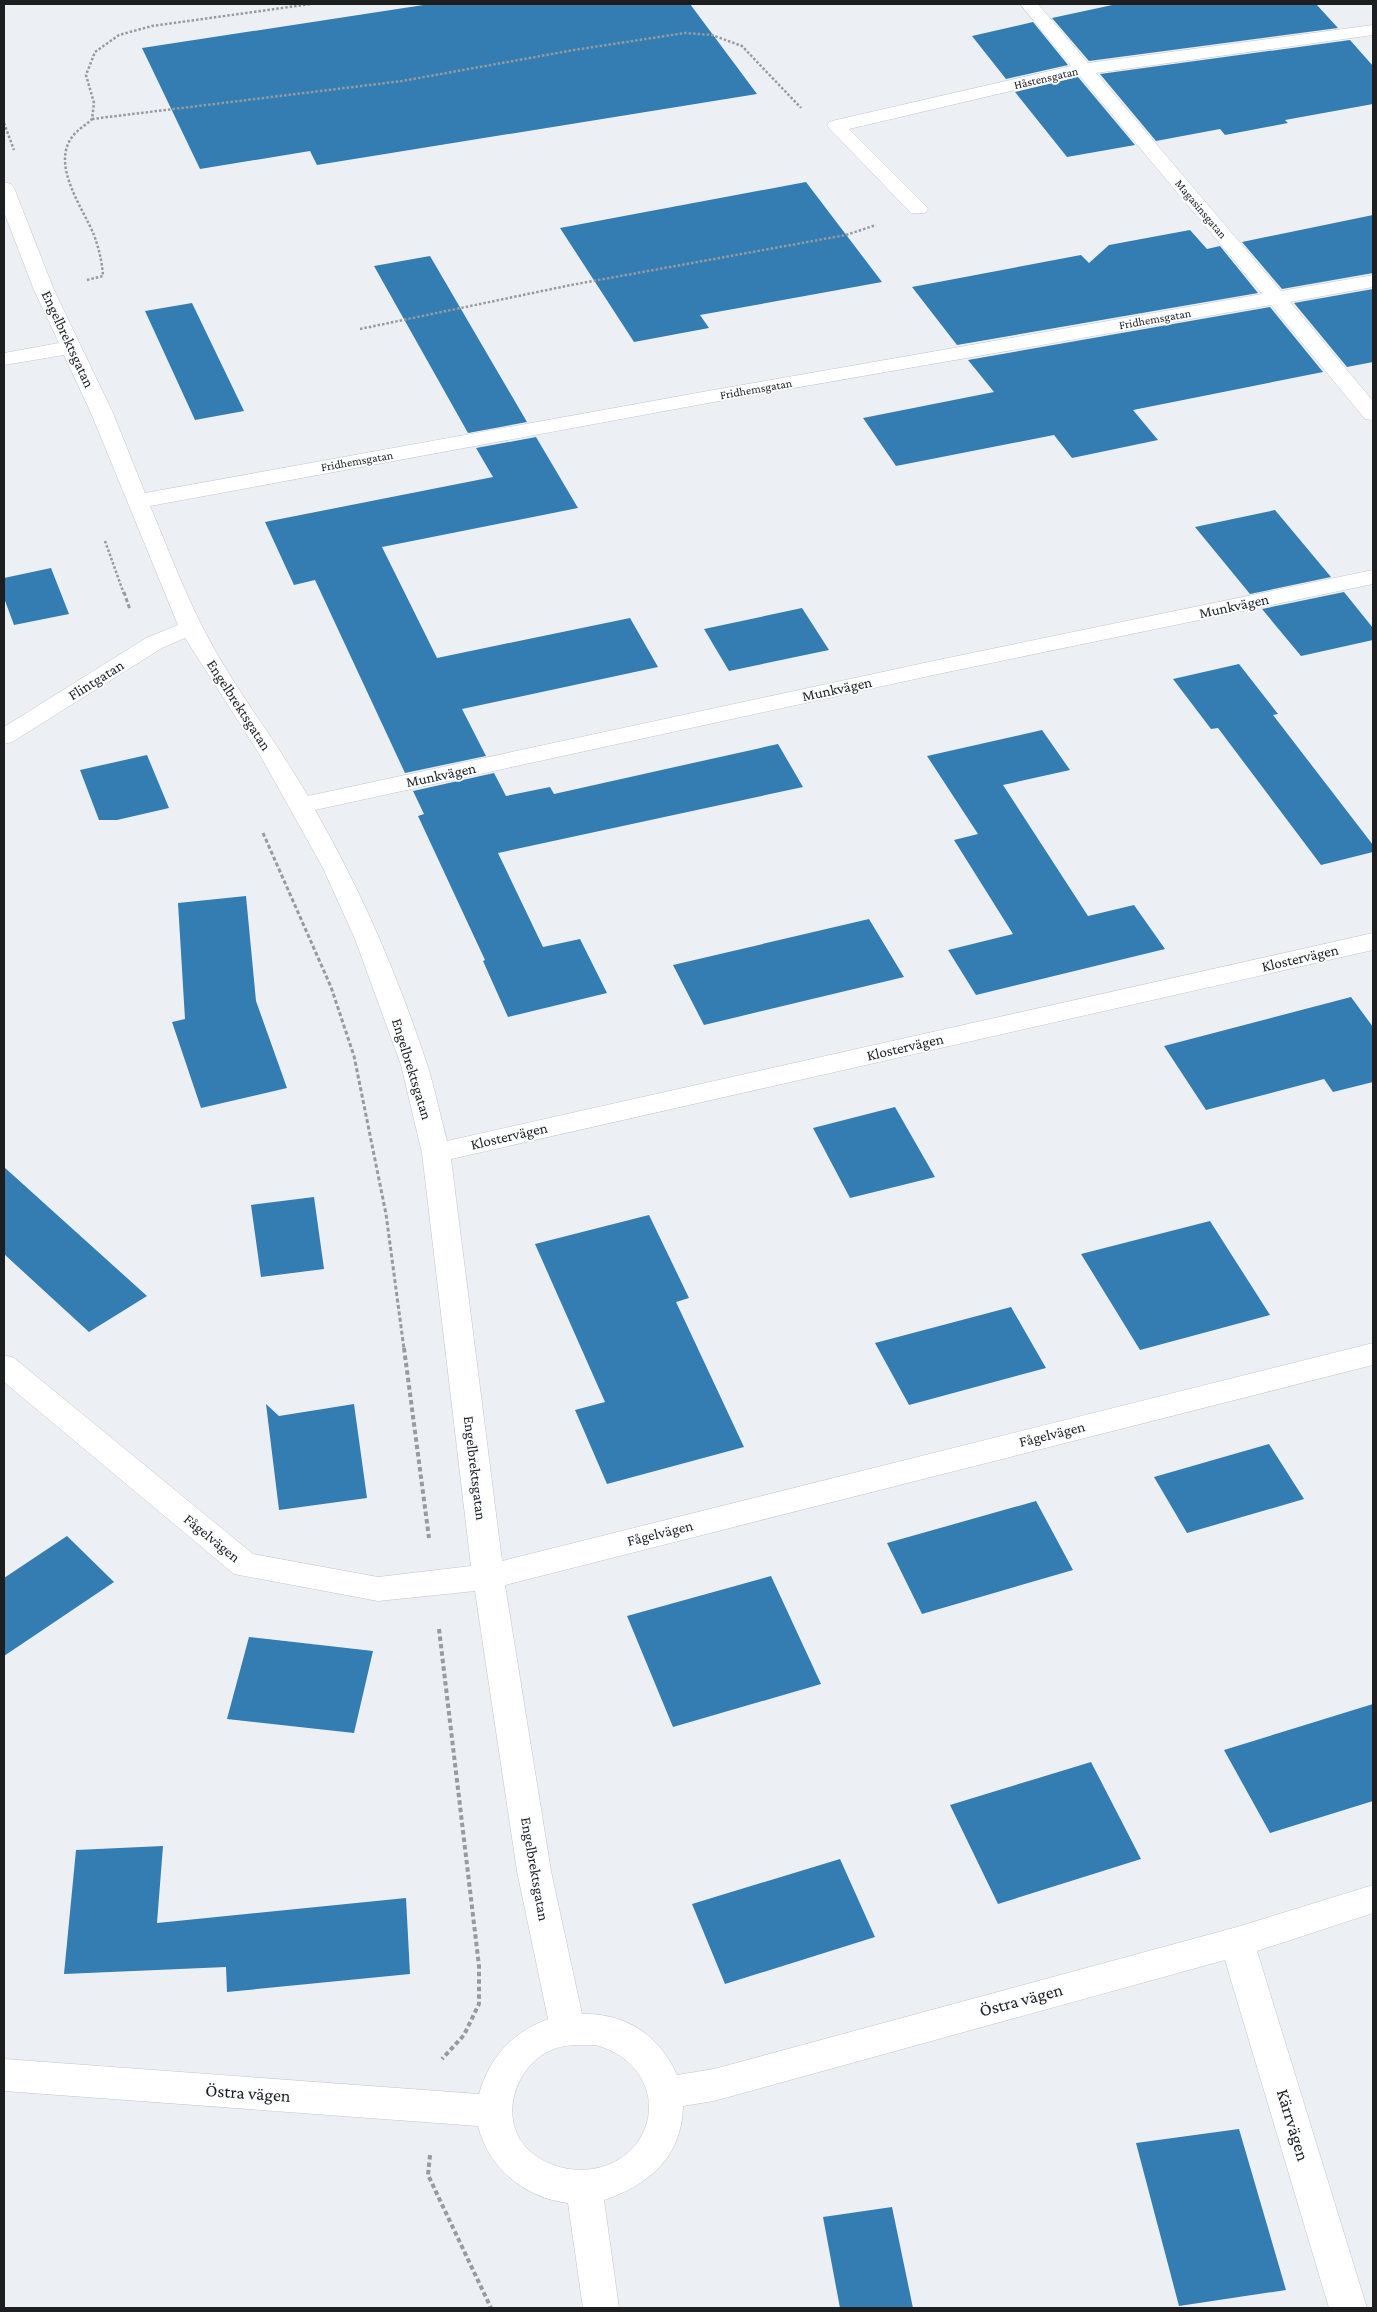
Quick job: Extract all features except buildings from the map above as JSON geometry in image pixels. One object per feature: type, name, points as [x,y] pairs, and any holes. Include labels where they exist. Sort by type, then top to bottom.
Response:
[{"type":"street","name":"Magasinsgatan","points":[[1029,4],[1082,69],[1277,297],[1373,414]]},
{"type":"street","name":"Håstensgatan","points":[[836,126],[1082,69],[1373,30]]},
{"type":"street","points":[[836,126],[918,209]]},
{"type":"street","name":"Engelbrektsgatan","points":[[4,188],[44,290],[72,347],[139,501],[162,564],[191,628],[214,668],[302,805],[336,868],[368,939],[414,1065],[436,1152],[488,1577],[534,1871],[568,2030]]},
{"type":"street","name":"Fridhemsgatan","points":[[139,501],[708,397],[1373,281]]},
{"type":"street","points":[[4,359],[72,347]]},
{"type":"street","name":"Munkvägen","points":[[302,805],[947,665],[1373,577]]},
{"type":"street","name":"Flintgatan","points":[[4,738],[154,643],[191,628]]},
{"type":"street","name":"Klostervägen","points":[[436,1152],[1373,941]]},
{"type":"street","name":"Fågelvägen","points":[[4,1366],[245,1565],[378,1589],[488,1577],[1373,1354]]},
{"type":"street","name":"Östra vägen","points":[[666,2093],[714,2085],[1237,1942],[1373,1899]]},
{"type":"street","name":"Kärrvägen","points":[[1237,1942],[1348,2308]]},
{"type":"street","points":[[595,2029],[620,2036],[643,2050],[658,2070],[666,2093],[666,2120],[657,2145],[639,2166],[613,2181],[584,2187],[557,2185],[531,2175],[511,2158],[498,2135],[493,2111],[497,2088],[507,2067],[523,2049],[544,2036],[568,2030],[595,2029]]},
{"type":"street","name":"Östra vägen","points":[[4,2075],[493,2111]]},
{"type":"street","points":[[584,2187],[601,2308]]},
{"type":"path","points":[[92,119],[94,104],[86,75],[95,52],[118,35],[152,26],[311,4]]},
{"type":"path","points":[[83,282],[103,276],[102,260],[93,233],[75,197],[64,163],[71,138],[92,119],[298,92],[402,81],[574,50],[685,33],[712,35],[742,46],[807,115],[836,126]]},
{"type":"path","points":[[360,329],[571,286],[846,235],[918,209]]},
{"type":"path","points":[[102,532],[131,614],[154,643]]},
{"type":"path","points":[[260,826],[330,987],[354,1056],[386,1214],[434,1582],[479,1966],[479,2004],[464,2035],[438,2063],[428,2174],[491,2308]]}]
